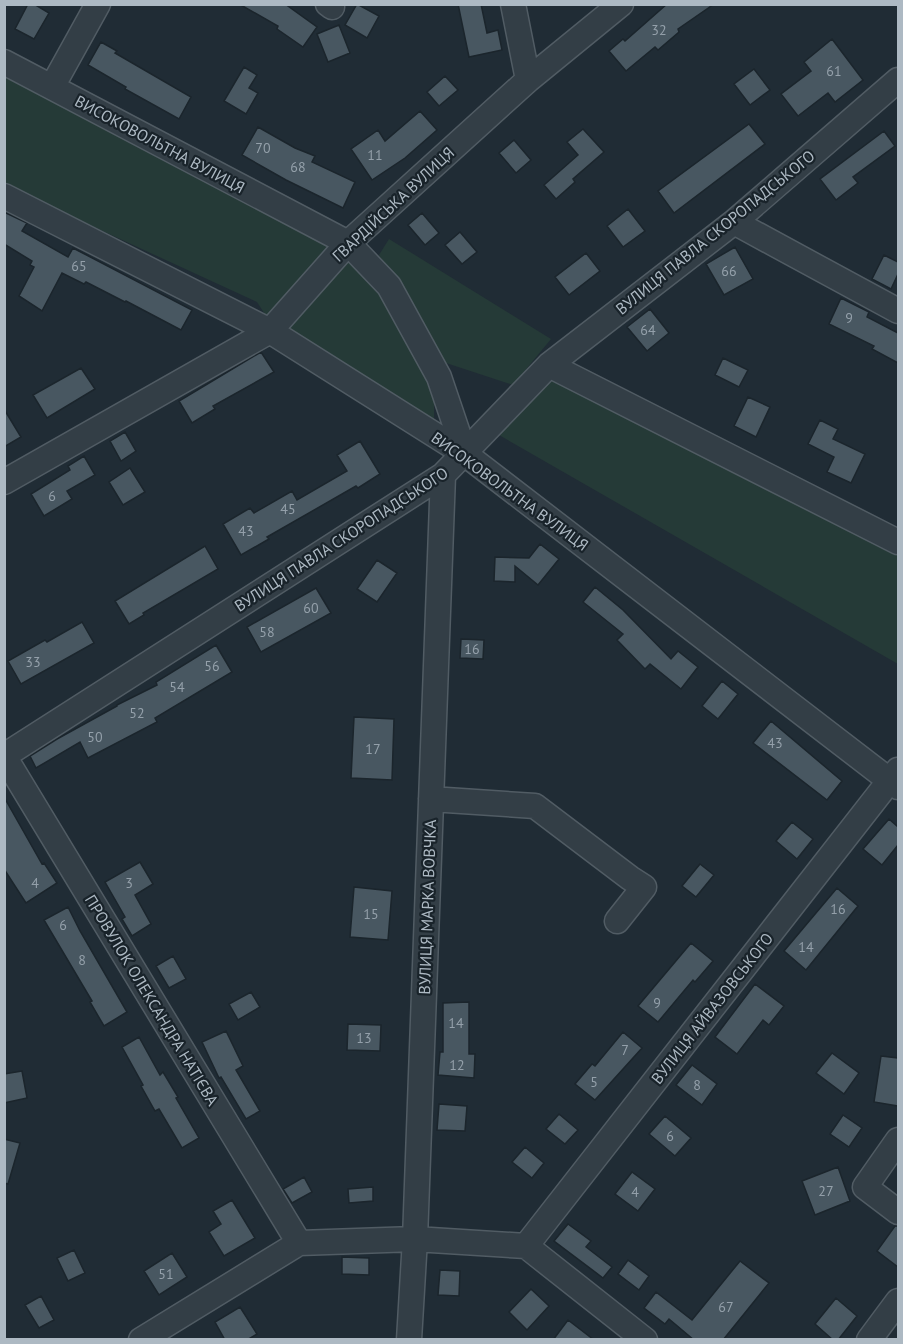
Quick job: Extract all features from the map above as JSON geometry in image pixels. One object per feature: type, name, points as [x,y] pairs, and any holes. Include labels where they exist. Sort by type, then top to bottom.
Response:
[{"type":"street","points":[[52,87],[98,4]]},
{"type":"street","points":[[513,4],[528,80]]},
{"type":"street","name":"ГВАРДІЙСЬКА ВУЛИЦЯ","points":[[4,482],[270,331],[348,243],[528,80],[621,4]]},
{"type":"street","name":"ВИСОКОВОЛЬТНА ВУЛИЦЯ","points":[[4,62],[348,243],[388,286],[439,376],[465,454]]},
{"type":"street","name":"ВУЛИЦЯ ПАВЛА СКОРОПАДСЬКОГО","points":[[4,756],[443,475],[549,365],[734,222],[898,80]]},
{"type":"street","name":"ВИСОКОВОЛЬТНА ВУЛИЦЯ","points":[[4,196],[270,331],[465,454],[896,779]]},
{"type":"street","points":[[734,222],[898,311]]},
{"type":"street","points":[[549,365],[898,542]]},
{"type":"street","name":"ВУЛИЦЯ МАРКА ВОВЧКА","points":[[409,1340],[415,1239],[443,475]]},
{"type":"street","name":"ПРОВУЛОК ОЛЕКСАНДРА НАТІЄВА","points":[[4,756],[299,1243]]},
{"type":"street","name":"ВУЛИЦЯ АЙВАЗОВСЬКОГО","points":[[526,1246],[896,779]]},
{"type":"street","points":[[431,799],[535,806],[630,878],[644,886],[617,921]]},
{"type":"street","points":[[898,1140],[865,1187],[898,1212]]},
{"type":"street","points":[[141,1340],[299,1243],[415,1239],[526,1246],[645,1340]]},
{"type":"street","points":[[869,1340],[898,1302]]},
{"type":"green space","points":[[5,69],[348,249],[383,290],[434,386],[434,421],[268,319],[257,302],[5,186]]},
{"type":"green space","points":[[389,239],[551,339],[513,385],[443,362],[379,255]]},
{"type":"green space","points":[[564,379],[898,550],[898,664],[499,435],[546,383]]},
{"type":"building","points":[[28,4],[34,4],[49,13],[34,39],[15,29]]},
{"type":"building","points":[[239,4],[285,4],[317,27],[303,47],[277,29],[278,26]]},
{"type":"building","points":[[357,4],[379,16],[367,38],[345,25]]},
{"type":"building","points":[[458,4],[481,4],[487,33],[498,30],[502,50],[469,57]]},
{"type":"building","points":[[667,4],[714,4],[678,29],[679,32],[658,50],[655,47],[626,71],[609,51],[623,39],[625,41]]},
{"type":"building","points":[[339,25],[350,53],[328,62],[317,34]]},
{"type":"building","points":[[832,39],[863,80],[835,102],[828,93],[798,116],[781,94],[811,71],[804,62]]},
{"type":"building","points":[[101,42],[117,51],[115,53],[191,97],[179,119],[88,65]]},
{"type":"building","points":[[244,67],[257,75],[249,88],[258,93],[246,114],[224,101]]},
{"type":"building","points":[[754,69],[770,90],[750,105],[734,84]]},
{"type":"building","points":[[445,76],[458,90],[439,106],[427,92]]},
{"type":"building","points":[[420,111],[437,130],[405,158],[372,180],[351,149],[378,130],[385,141]]},
{"type":"building","points":[[749,124],[765,144],[674,213],[658,191]]},
{"type":"building","points":[[258,127],[295,148],[315,156],[312,162],[355,182],[343,208],[242,155]]},
{"type":"building","points":[[583,129],[604,152],[573,179],[575,182],[556,199],[544,185],[578,155],[567,142]]},
{"type":"building","points":[[884,131],[895,146],[853,177],[858,183],[836,200],[820,179]]},
{"type":"building","points":[[514,140],[531,160],[516,173],[499,153]]},
{"type":"building","points":[[628,209],[645,231],[623,247],[607,226]]},
{"type":"building","points":[[4,212],[27,223],[22,231],[68,257],[73,248],[192,310],[181,330],[126,301],[62,273],[42,311],[19,296],[34,267],[30,265],[32,261],[4,244]]},
{"type":"building","points":[[422,213],[439,233],[425,245],[408,225]]},
{"type":"building","points":[[460,232],[477,252],[462,264],[445,245]]},
{"type":"building","points":[[735,247],[753,279],[724,295],[706,264]]},
{"type":"building","points":[[586,253],[600,271],[569,295],[555,277]]},
{"type":"building","points":[[884,255],[898,262],[898,274],[891,289],[872,279]]},
{"type":"building","points":[[841,298],[869,312],[867,317],[898,333],[898,363],[872,349],[874,346],[829,324]]},
{"type":"building","points":[[650,309],[669,333],[647,351],[627,327]]},
{"type":"building","points":[[261,352],[274,372],[213,406],[215,409],[192,423],[179,401]]},
{"type":"building","points":[[723,358],[748,370],[739,387],[715,375]]},
{"type":"building","points":[[81,368],[95,389],[47,418],[33,395]]},
{"type":"building","points":[[748,397],[770,407],[756,437],[734,426]]},
{"type":"building","points":[[4,409],[21,437],[4,447]]},
{"type":"building","points":[[820,420],[838,429],[833,439],[865,454],[851,483],[827,472],[834,457],[808,444]]},
{"type":"building","points":[[125,432],[136,451],[121,461],[110,441]]},
{"type":"building","points":[[360,441],[380,474],[267,537],[269,539],[241,555],[223,524],[250,508],[254,513],[292,491],[297,500],[347,471],[337,455]]},
{"type":"building","points":[[84,456],[95,475],[67,491],[72,499],[44,516],[31,494],[70,470],[68,466]]},
{"type":"building","points":[[130,468],[145,492],[123,505],[109,482]]},
{"type":"building","points":[[540,544],[559,559],[538,585],[515,566],[515,582],[494,581],[495,557],[529,558]]},
{"type":"building","points":[[205,546],[218,569],[143,613],[144,615],[129,624],[115,601]]},
{"type":"building","points":[[377,560],[397,573],[377,602],[357,589]]},
{"type":"building","points":[[595,587],[623,610],[671,659],[678,651],[698,667],[681,689],[650,664],[645,669],[617,640],[623,634],[583,602]]},
{"type":"building","points":[[316,588],[331,613],[261,652],[247,627]]},
{"type":"building","points":[[82,622],[94,643],[21,684],[8,661]]},
{"type":"building","points":[[461,639],[484,640],[483,659],[460,658]]},
{"type":"building","points":[[216,645],[232,672],[155,718],[157,722],[88,758],[80,742],[36,768],[30,756],[117,705],[157,685],[156,682]]},
{"type":"building","points":[[722,681],[738,694],[718,719],[702,706]]},
{"type":"building","points":[[354,717],[394,719],[392,780],[351,778]]},
{"type":"building","points":[[771,721],[842,781],[827,800],[753,743]]},
{"type":"building","points":[[4,797],[42,864],[44,863],[57,883],[26,903],[4,869]]},
{"type":"building","points":[[889,819],[898,827],[898,845],[882,865],[863,849]]},
{"type":"building","points":[[792,822],[813,839],[797,859],[776,841]]},
{"type":"building","points":[[140,862],[153,884],[135,895],[151,924],[132,936],[122,919],[125,917],[105,882]]},
{"type":"building","points":[[700,864],[714,875],[696,897],[682,886]]},
{"type":"building","points":[[354,887],[392,891],[388,940],[350,937]]},
{"type":"building","points":[[837,888],[858,906],[806,970],[784,951]]},
{"type":"building","points":[[68,907],[127,1012],[104,1026],[90,1002],[92,1001],[44,920]]},
{"type":"building","points":[[691,943],[713,961],[695,982],[693,980],[658,1022],[638,1006]]},
{"type":"building","points":[[173,956],[186,979],[169,988],[156,966]]},
{"type":"building","points":[[755,984],[784,1006],[769,1025],[763,1020],[737,1054],[715,1037]]},
{"type":"building","points":[[251,992],[260,1007],[238,1020],[229,1004]]},
{"type":"building","points":[[469,1002],[469,1054],[475,1054],[474,1078],[438,1075],[440,1052],[443,1052],[443,1003]]},
{"type":"building","points":[[348,1024],[381,1025],[380,1051],[347,1050]]},
{"type":"building","points":[[226,1031],[243,1066],[236,1070],[260,1111],[246,1119],[221,1077],[219,1078],[202,1042]]},
{"type":"building","points":[[623,1032],[642,1048],[595,1100],[575,1084],[592,1064],[595,1066]]},
{"type":"building","points":[[139,1037],[160,1075],[163,1072],[178,1097],[176,1098],[199,1138],[182,1148],[159,1109],[155,1111],[122,1047]]},
{"type":"building","points":[[832,1053],[859,1073],[844,1094],[816,1073]]},
{"type":"building","points":[[881,1056],[898,1058],[898,1106],[874,1102]]},
{"type":"building","points":[[692,1065],[717,1084],[702,1105],[676,1085]]},
{"type":"building","points":[[22,1071],[27,1098],[4,1103],[4,1074]]},
{"type":"building","points":[[439,1104],[467,1106],[465,1131],[437,1130]]},
{"type":"building","points":[[559,1114],[578,1130],[565,1144],[546,1129]]},
{"type":"building","points":[[843,1115],[862,1128],[849,1147],[830,1134]]},
{"type":"building","points":[[665,1116],[691,1138],[675,1156],[649,1134]]},
{"type":"building","points":[[4,1139],[20,1143],[8,1184],[4,1183]]},
{"type":"building","points":[[525,1147],[544,1163],[532,1178],[512,1162]]},
{"type":"building","points":[[838,1167],[850,1201],[815,1215],[802,1181]]},
{"type":"building","points":[[632,1172],[655,1189],[638,1211],[615,1194]]},
{"type":"building","points":[[304,1177],[312,1192],[292,1203],[283,1189]]},
{"type":"building","points":[[373,1187],[373,1201],[349,1203],[348,1189]]},
{"type":"building","points":[[232,1200],[255,1238],[224,1256],[209,1232],[221,1224],[213,1211]]},
{"type":"building","points":[[568,1224],[591,1241],[586,1247],[612,1267],[603,1278],[554,1241]]},
{"type":"building","points":[[895,1226],[898,1226],[898,1267],[877,1251]]},
{"type":"building","points":[[74,1250],[85,1273],[68,1281],[57,1258]]},
{"type":"building","points":[[172,1253],[187,1277],[159,1295],[144,1271]]},
{"type":"building","points":[[342,1257],[369,1258],[369,1275],[342,1274]]},
{"type":"building","points":[[628,1260],[649,1276],[639,1290],[618,1274]]},
{"type":"building","points":[[740,1261],[769,1283],[723,1340],[694,1340],[669,1319],[665,1324],[644,1308],[656,1292],[692,1320]]},
{"type":"building","points":[[440,1270],[460,1271],[459,1296],[438,1295]]},
{"type":"building","points":[[531,1289],[549,1306],[527,1330],[509,1312]]},
{"type":"building","points":[[41,1296],[54,1320],[39,1328],[25,1305]]},
{"type":"building","points":[[836,1298],[857,1316],[838,1340],[833,1340],[815,1324]]},
{"type":"building","points":[[240,1307],[257,1334],[247,1340],[225,1340],[215,1322]]},
{"type":"building","points":[[568,1320],[594,1340],[553,1340]]}]
